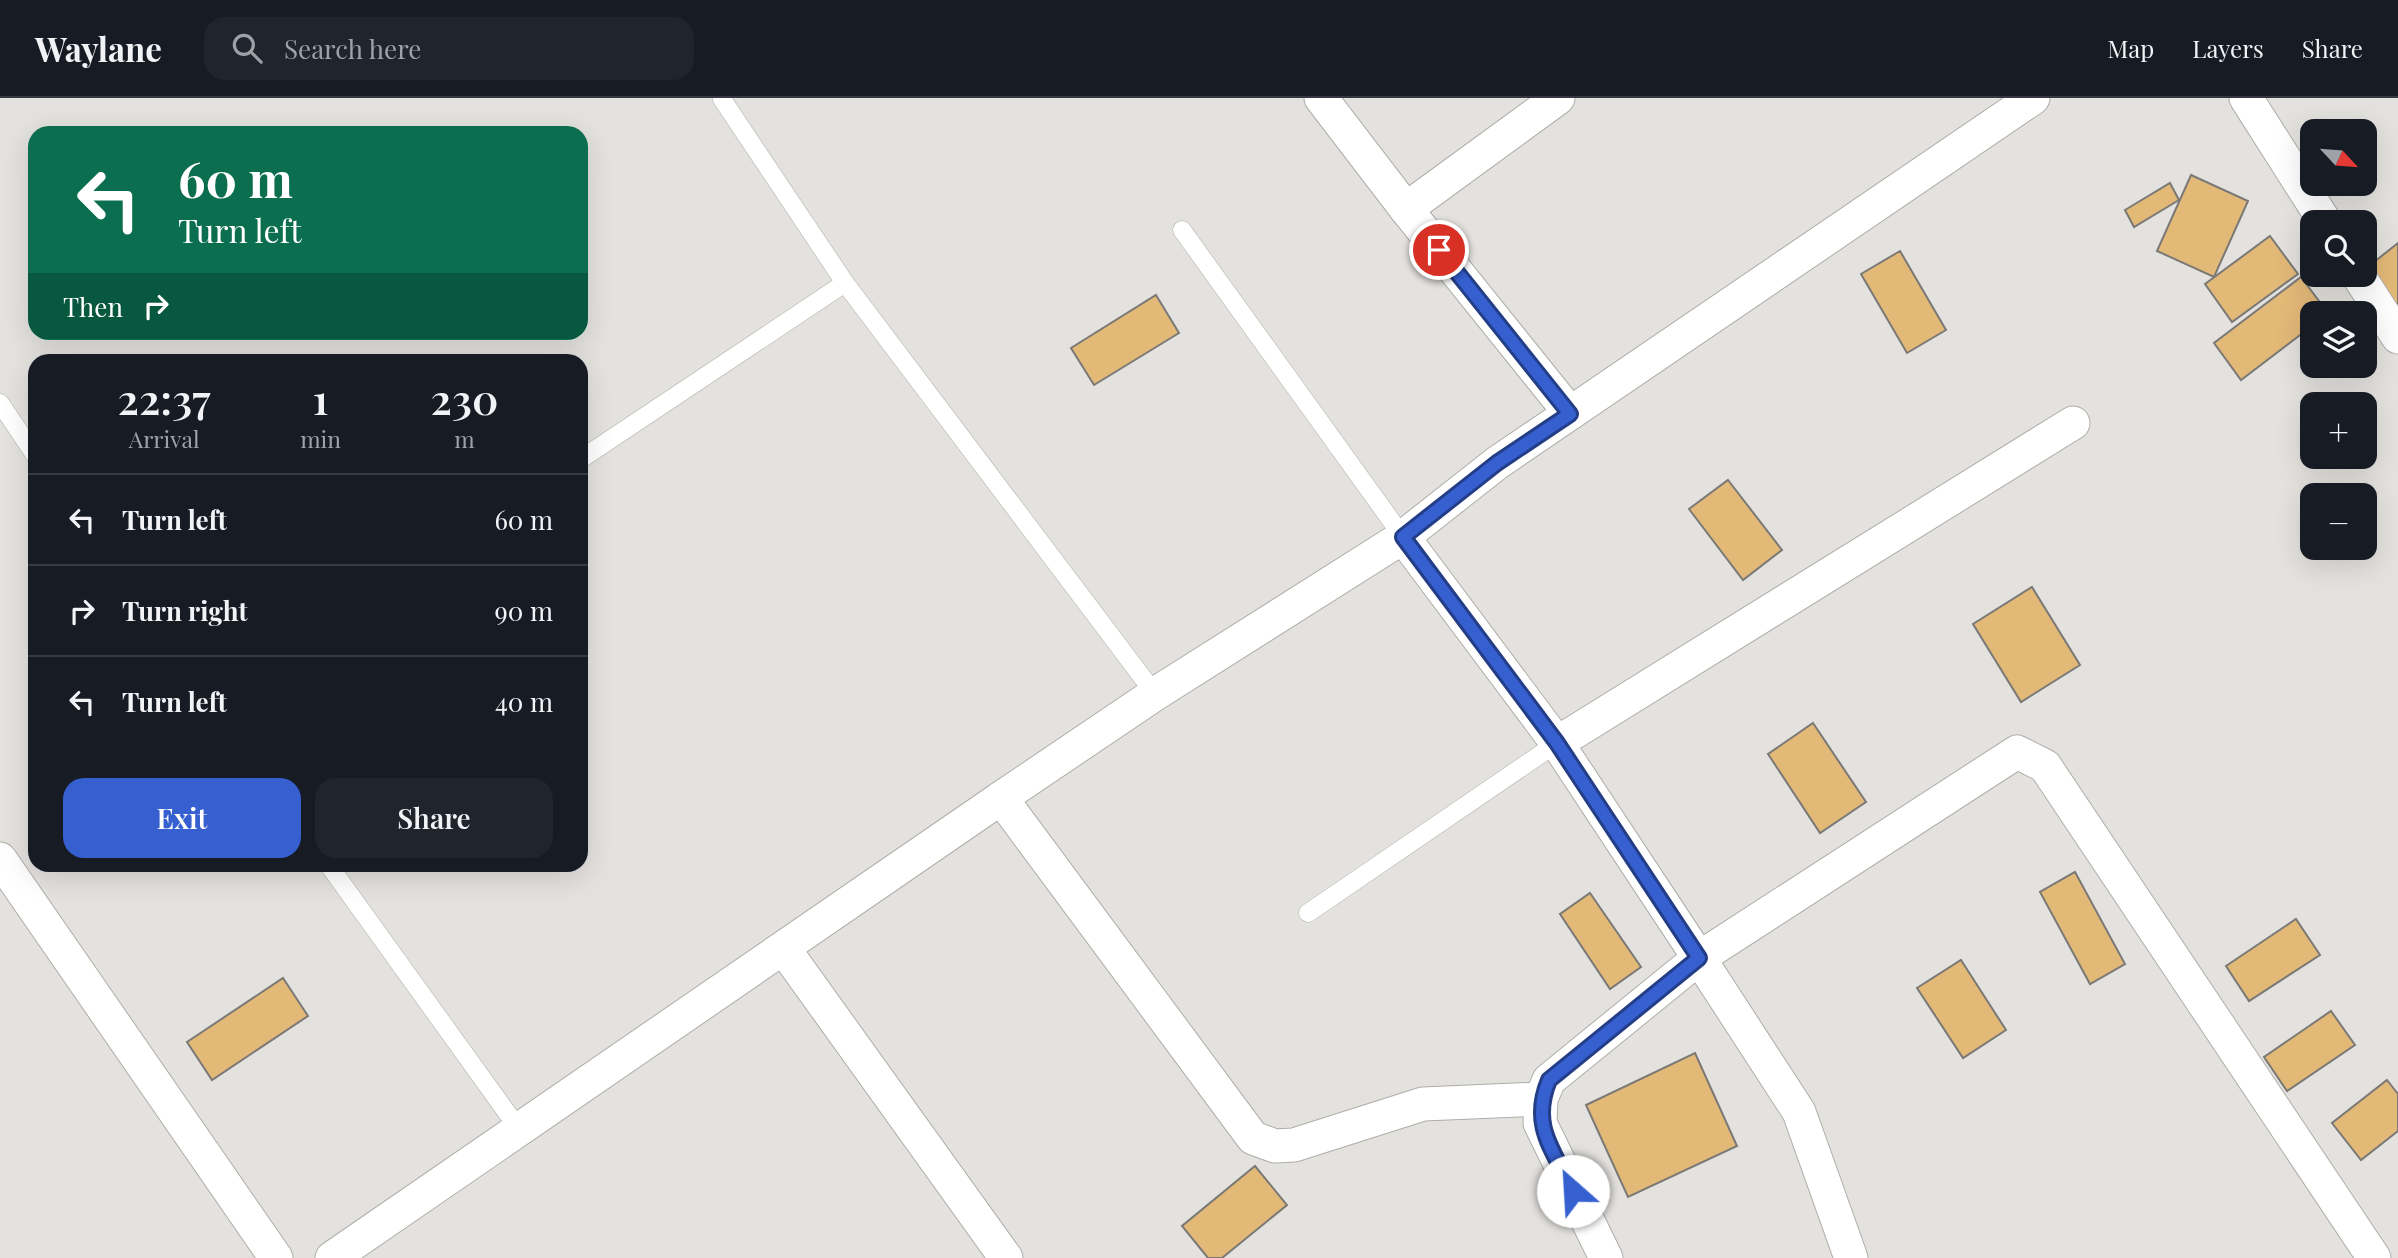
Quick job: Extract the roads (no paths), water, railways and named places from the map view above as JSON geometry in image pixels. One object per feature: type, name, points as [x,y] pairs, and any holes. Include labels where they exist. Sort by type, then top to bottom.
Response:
[{"type":"street","points":[[1321,98],[1570,414]]},
{"type":"street","points":[[1406,209],[1558,98]]},
{"type":"street","points":[[332,1258],[1155,694],[1403,537],[1497,463],[2033,98]]},
{"type":"street","points":[[2246,98],[2317,210]]},
{"type":"street","points":[[2366,287],[2398,337]]},
{"type":"street","points":[[1557,743],[2073,423]]},
{"type":"street","points":[[1403,537],[1557,743],[1799,1112],[1851,1258]]},
{"type":"street","points":[[1606,1258],[1540,1123],[1541,1099],[1549,1080],[1699,958],[2017,752],[2031,756],[2045,766],[2374,1258]]},
{"type":"street","points":[[1001,798],[1253,1138],[1275,1146],[1294,1144],[1423,1104],[1541,1099]]},
{"type":"street","points":[[0,859],[276,1258]]},
{"type":"street","points":[[783,949],[1006,1258]]},
{"type":"lane","points":[[722,99],[845,283],[1155,694]]},
{"type":"lane","points":[[1182,230],[1403,537]]},
{"type":"lane","points":[[588,454],[845,283]]},
{"type":"lane","points":[[0,403],[28,444]]},
{"type":"lane","points":[[1308,913],[1557,743]]},
{"type":"lane","points":[[334,872],[518,1128]]}]
